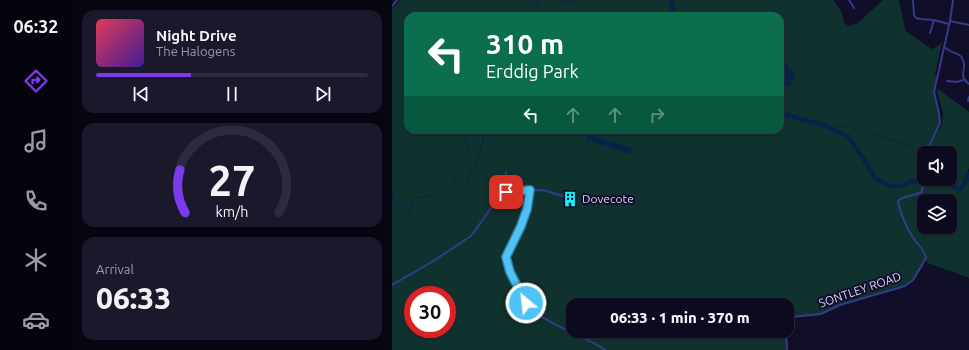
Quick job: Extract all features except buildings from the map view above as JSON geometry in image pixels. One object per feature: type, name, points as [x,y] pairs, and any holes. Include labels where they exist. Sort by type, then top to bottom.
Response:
[{"type":"street","points":[[392,6],[397,0]]},
{"type":"street","points":[[849,0],[854,8]]},
{"type":"street","points":[[913,0],[914,15],[916,18],[969,25]]},
{"type":"street","points":[[928,146],[940,123],[940,116],[934,92],[950,22],[953,0]]},
{"type":"street","points":[[930,33],[934,20]]},
{"type":"street","points":[[944,46],[948,51],[960,55],[963,59],[963,80],[969,84]]},
{"type":"street","points":[[947,81],[957,82],[963,80]]},
{"type":"street","points":[[968,101],[969,97]]},
{"type":"street","points":[[506,172],[506,192]]},
{"type":"street","name":"SONTLEY ROAD","points":[[794,317],[821,314],[840,305],[905,286],[914,280],[926,258],[925,254],[912,235],[899,207],[898,201],[901,197],[916,195],[922,192],[922,186]]},
{"type":"street","points":[[530,190],[527,209],[521,226],[506,257],[510,272],[531,309],[605,350]]},
{"type":"street","points":[[392,285],[435,260],[471,236],[500,196],[506,192],[543,190],[559,195],[575,197]]},
{"type":"street","points":[[786,338],[787,350]]},
{"type":"green space","points":[[400,0],[834,0],[842,13],[844,22],[848,26],[858,23],[883,0],[899,0],[905,29],[907,32],[932,49],[942,42],[935,74],[938,77],[934,92],[940,123],[929,146],[917,146],[917,186],[957,186],[957,146],[930,146],[942,124],[943,113],[937,92],[938,89],[969,112],[969,167],[963,183],[969,178],[969,278],[926,262],[927,257],[926,254],[921,247],[926,258],[925,262],[918,274],[905,286],[840,305],[821,314],[794,317],[794,298],[566,298],[566,338],[786,338],[787,350],[392,350],[392,9]]},
{"type":"water","points":[[784,62],[796,74],[790,86],[784,86]]},
{"type":"water","points":[[588,134],[632,148],[630,154],[586,140]]},
{"type":"waterway","points":[[533,12],[540,0]]},
{"type":"waterway","points":[[562,0],[567,2],[574,0]]},
{"type":"waterway","points":[[671,0],[673,12]]},
{"type":"waterway","points":[[784,114],[826,126],[848,137],[875,178],[889,186],[901,186],[912,181],[930,184],[948,183],[957,189],[961,189],[969,174]]},
{"type":"waterway","points":[[835,131],[839,125],[842,125],[917,147]]},
{"type":"waterway","points":[[392,210],[399,204],[406,207],[404,209],[406,212],[409,212],[412,201],[415,197],[432,196],[439,199],[455,183],[453,177],[460,160],[468,151],[465,136],[467,134]]},
{"type":"waterway","points":[[466,188],[467,182],[476,163],[484,134]]},
{"type":"waterway","points":[[392,194],[392,201]]},
{"type":"place","name":"Dovecote","points":[[570,199]]},
{"type":"route","points":[[506,192],[530,190],[527,209],[521,226],[506,257],[510,272],[526,303]]}]
